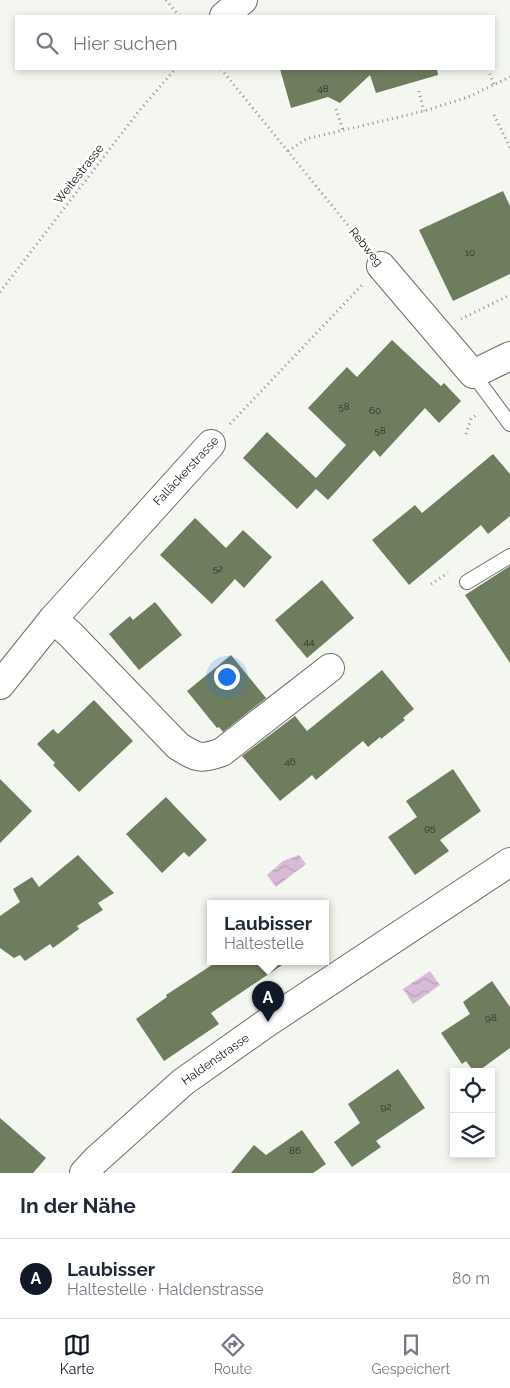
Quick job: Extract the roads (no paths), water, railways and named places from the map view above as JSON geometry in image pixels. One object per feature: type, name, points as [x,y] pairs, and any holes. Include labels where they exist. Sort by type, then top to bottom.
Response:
[{"type":"street","points":[[225,15],[243,0]]},
{"type":"street","name":"Rebweg","points":[[381,266],[473,374]]},
{"type":"street","points":[[473,374],[510,356]]},
{"type":"street","name":"Falläckerstrasse","points":[[0,685],[53,619],[211,444]]},
{"type":"street","points":[[53,619],[70,634],[178,746],[192,755],[206,758],[222,752],[330,668]]},
{"type":"street","name":"Haldenstrasse","points":[[84,1173],[183,1082],[268,1022],[510,862]]},
{"type":"lane","name":"Rebweg","points":[[473,374],[510,424]]},
{"type":"lane","points":[[467,582],[510,556]]},
{"type":"water","points":[[299,855],[306,864],[276,887],[267,875],[283,861]]},
{"type":"water","points":[[430,971],[440,985],[413,1004],[403,989]]},
{"type":"place","name":"Laubisser","points":[[268,1022]]}]
